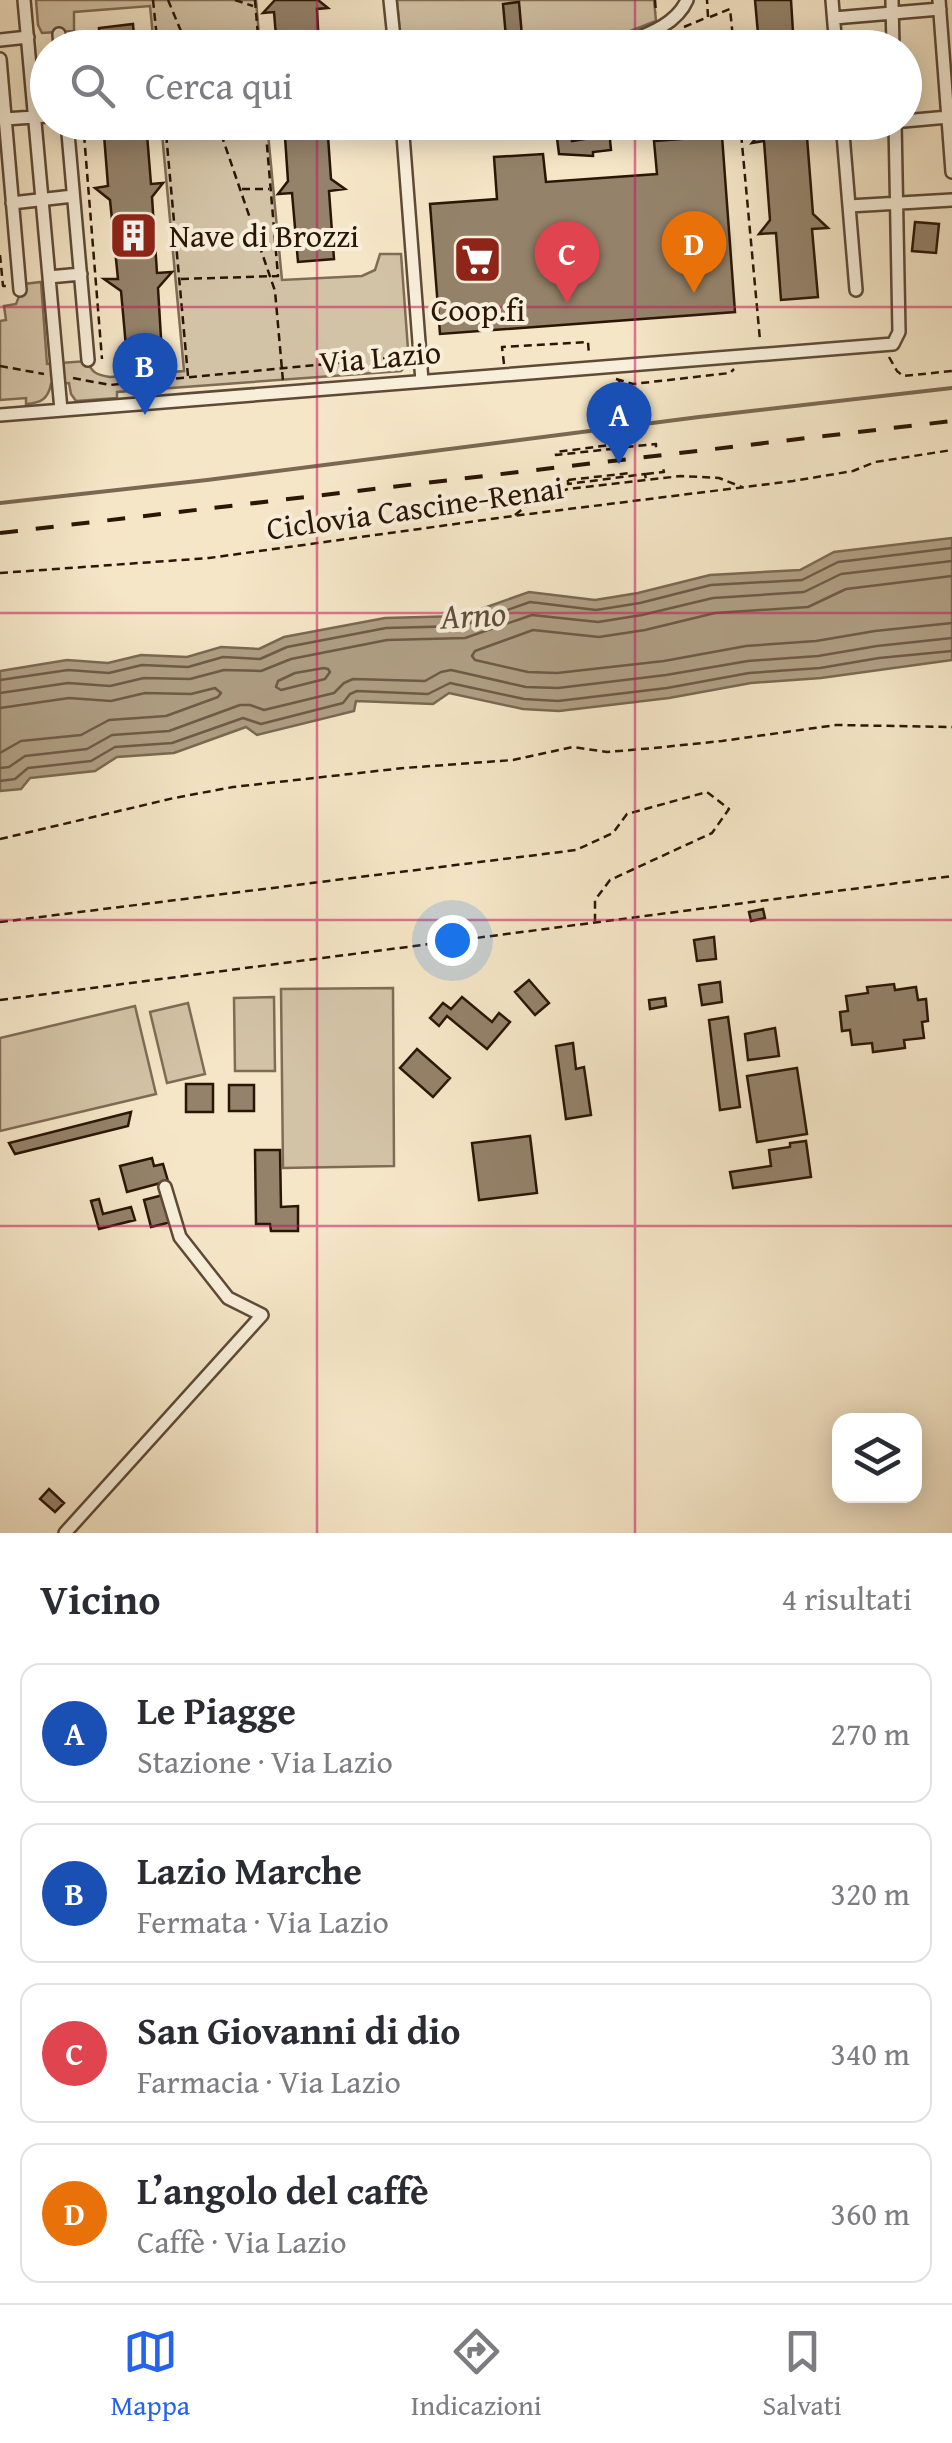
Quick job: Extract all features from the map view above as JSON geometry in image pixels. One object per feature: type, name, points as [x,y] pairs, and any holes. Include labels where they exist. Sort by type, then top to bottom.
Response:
[{"type":"street","points":[[24,0],[30,49]]},
{"type":"street","points":[[390,0],[393,30]]},
{"type":"street","points":[[651,30],[668,22],[683,9],[686,0]]},
{"type":"street","points":[[832,0],[835,30]]},
{"type":"street","points":[[834,18],[892,6],[940,5],[952,172]]},
{"type":"street","points":[[0,40],[28,37]]},
{"type":"street","points":[[0,59],[20,290]]},
{"type":"street","points":[[5,119],[30,117]]},
{"type":"street","points":[[922,120],[948,118]]},
{"type":"street","points":[[41,140],[42,200],[62,410]]},
{"type":"street","points":[[69,140],[88,360]]},
{"type":"street","points":[[404,140],[422,381]]},
{"type":"street","points":[[843,140],[856,290]]},
{"type":"street","points":[[893,140],[896,204]]},
{"type":"street","points":[[12,203],[74,196]]},
{"type":"street","points":[[849,206],[952,200]]},
{"type":"street","name":"Via Lazio","points":[[0,415],[892,344],[900,332],[896,204]]},
{"type":"street","points":[[49,277],[81,274]]},
{"type":"street","points":[[65,1533],[262,1315],[228,1298],[180,1237],[165,1187]]},
{"type":"path","points":[[153,0],[156,30]]},
{"type":"path","points":[[168,0],[180,30]]},
{"type":"path","points":[[235,0],[255,7]]},
{"type":"path","points":[[255,0],[257,30]]},
{"type":"path","points":[[708,17],[730,9],[732,30]]},
{"type":"path","points":[[166,140],[188,377]]},
{"type":"path","points":[[223,140],[275,291],[284,392]]},
{"type":"path","points":[[179,279],[278,276],[266,140]]},
{"type":"path","points":[[742,140],[761,346]]},
{"type":"path","points":[[240,189],[270,189]]},
{"type":"path","points":[[504,366],[502,347],[588,342],[589,359]]},
{"type":"path","points":[[66,377],[110,385],[420,354]]},
{"type":"path","points":[[0,366],[50,375]]},
{"type":"path","points":[[617,366],[627,447],[656,444],[656,452]]},
{"type":"path","points":[[914,376],[952,371]]},
{"type":"path","points":[[620,455],[620,448],[556,452],[626,443]]},
{"type":"path","name":"Ciclovia Cascine-Renai","points":[[0,574],[210,558],[743,488],[952,450]]},
{"type":"path","points":[[514,516],[535,499],[664,472],[663,468]]},
{"type":"path","points":[[646,475],[568,484],[568,480],[630,474],[719,478],[743,488]]},
{"type":"path","points":[[0,839],[233,788],[513,760],[573,747],[623,751],[836,724],[952,727]]},
{"type":"path","points":[[0,922],[576,850],[613,833],[627,814],[707,792],[729,809],[712,833],[610,880],[595,900],[595,922]]},
{"type":"path","points":[[0,1000],[952,876]]},
{"type":"shaded area","points":[[36,0],[256,0],[259,30],[152,30],[150,6],[74,12],[74,30],[40,30]]},
{"type":"shaded area","points":[[397,0],[654,0],[656,21],[633,30],[400,30]]},
{"type":"shaded area","points":[[163,140],[269,140],[282,280],[362,276],[375,270],[380,254],[401,254],[409,363],[401,371],[117,392],[117,398],[76,401],[69,383],[51,384],[46,397],[36,403],[26,404],[26,398],[0,400],[0,321],[6,320],[4,306],[16,304],[24,284],[41,282],[47,364],[87,361],[95,373],[110,377],[184,371]]},
{"type":"shaded area","points":[[393,988],[394,1166],[283,1168],[281,989]]},
{"type":"shaded area","points":[[274,997],[275,1071],[235,1071],[234,998]]},
{"type":"shaded area","points":[[188,1003],[205,1074],[167,1083],[150,1012]]},
{"type":"shaded area","points":[[135,1006],[156,1094],[0,1131],[0,1038]]},
{"type":"water","name":"Arno","points":[[952,538],[952,660],[751,683],[669,698],[559,711],[523,709],[449,693],[433,704],[356,701],[354,711],[257,735],[246,727],[174,753],[117,757],[95,771],[30,778],[21,789],[0,791],[0,671],[67,660],[108,663],[141,655],[187,657],[221,647],[259,649],[284,637],[385,618],[461,616],[529,592],[595,600],[710,575],[800,570],[834,552]]},
{"type":"building","points":[[275,0],[318,0],[328,8],[317,9],[318,30],[276,30],[274,12],[263,13]]},
{"type":"building","points":[[755,0],[791,0],[793,30],[758,30]]},
{"type":"building","points":[[519,2],[521,30],[505,30],[503,4]]},
{"type":"building","points":[[133,24],[134,30],[99,30]]},
{"type":"building","name":"Nave di Brozzi","points":[[104,140],[147,140],[151,184],[163,183],[152,197],[157,273],[172,272],[158,288],[162,355],[127,358],[121,291],[104,279],[118,279],[110,200],[95,188],[108,186]]},
{"type":"building","name":"Nave di Brozzi","points":[[285,140],[328,140],[331,179],[345,189],[329,191],[334,259],[298,262],[292,193],[278,194],[288,181]]},
{"type":"building","points":[[557,140],[610,140],[611,150],[593,152],[593,156],[559,154]]},
{"type":"building","points":[[722,140],[735,312],[440,334],[430,204],[497,199],[494,157],[543,154],[546,182],[657,174],[654,141]]},
{"type":"building","points":[[754,140],[807,140],[813,214],[828,228],[812,229],[818,297],[781,300],[776,233],[759,234],[770,220],[764,141],[752,143]]},
{"type":"building","points":[[915,222],[939,224],[936,253],[912,251]]},
{"type":"building","points":[[763,909],[765,918],[751,921],[749,912]]},
{"type":"building","points":[[714,937],[716,959],[697,961],[694,940]]},
{"type":"building","points":[[529,980],[549,1003],[535,1015],[515,992]]},
{"type":"building","points":[[720,982],[722,1002],[702,1005],[699,985]]},
{"type":"building","points":[[894,984],[895,990],[916,987],[918,1000],[926,999],[928,1021],[922,1022],[924,1038],[904,1040],[905,1048],[873,1052],[872,1043],[852,1045],[850,1030],[842,1031],[840,1012],[848,1011],[846,996],[868,993],[867,987]]},
{"type":"building","points":[[462,997],[492,1022],[499,1013],[510,1022],[487,1049],[447,1016],[439,1026],[430,1018],[443,1003],[451,1009]]},
{"type":"building","points":[[665,998],[666,1006],[650,1009],[649,1000]]},
{"type":"building","points":[[728,1017],[740,1107],[720,1110],[709,1020]]},
{"type":"building","points":[[775,1028],[779,1056],[748,1060],[745,1034]]},
{"type":"building","points":[[573,1043],[576,1069],[584,1067],[591,1115],[566,1119],[556,1046]]},
{"type":"building","points":[[417,1049],[450,1078],[433,1097],[400,1068]]},
{"type":"building","points":[[797,1068],[807,1134],[757,1142],[747,1076]]},
{"type":"building","points":[[186,1084],[213,1084],[213,1112],[186,1112]]},
{"type":"building","points":[[229,1085],[254,1085],[254,1111],[229,1111]]},
{"type":"building","points":[[131,1112],[128,1126],[15,1154],[9,1143]]},
{"type":"building","points":[[530,1136],[537,1193],[479,1200],[472,1143]]},
{"type":"building","points":[[806,1141],[811,1177],[733,1188],[730,1172],[771,1166],[769,1150]]},
{"type":"building","points":[[255,1150],[280,1150],[281,1207],[298,1206],[298,1231],[271,1231],[270,1224],[256,1224]]},
{"type":"building","points":[[152,1158],[154,1166],[163,1164],[168,1181],[127,1192],[120,1166]]},
{"type":"building","points":[[163,1195],[171,1222],[151,1227],[144,1200]]},
{"type":"building","points":[[99,1199],[103,1214],[131,1207],[135,1220],[99,1229],[91,1201]]},
{"type":"building","points":[[49,1489],[64,1503],[55,1512],[40,1499]]},
{"type":"waterway","points":[[0,503],[952,388]]},
{"type":"railway","points":[[0,533],[952,421]]},
{"type":"place","name":"Nave di Brozzi","points":[[134,236]]},
{"type":"place","name":"Coop.fi","points":[[478,260]]},
{"type":"place","name":"L’angolo del caffè","points":[[694,293]]},
{"type":"place","name":"San Giovanni di dio","points":[[567,303]]},
{"type":"place","name":"Lazio Marche","points":[[145,415]]},
{"type":"place","name":"Le Piagge","points":[[619,464]]}]
